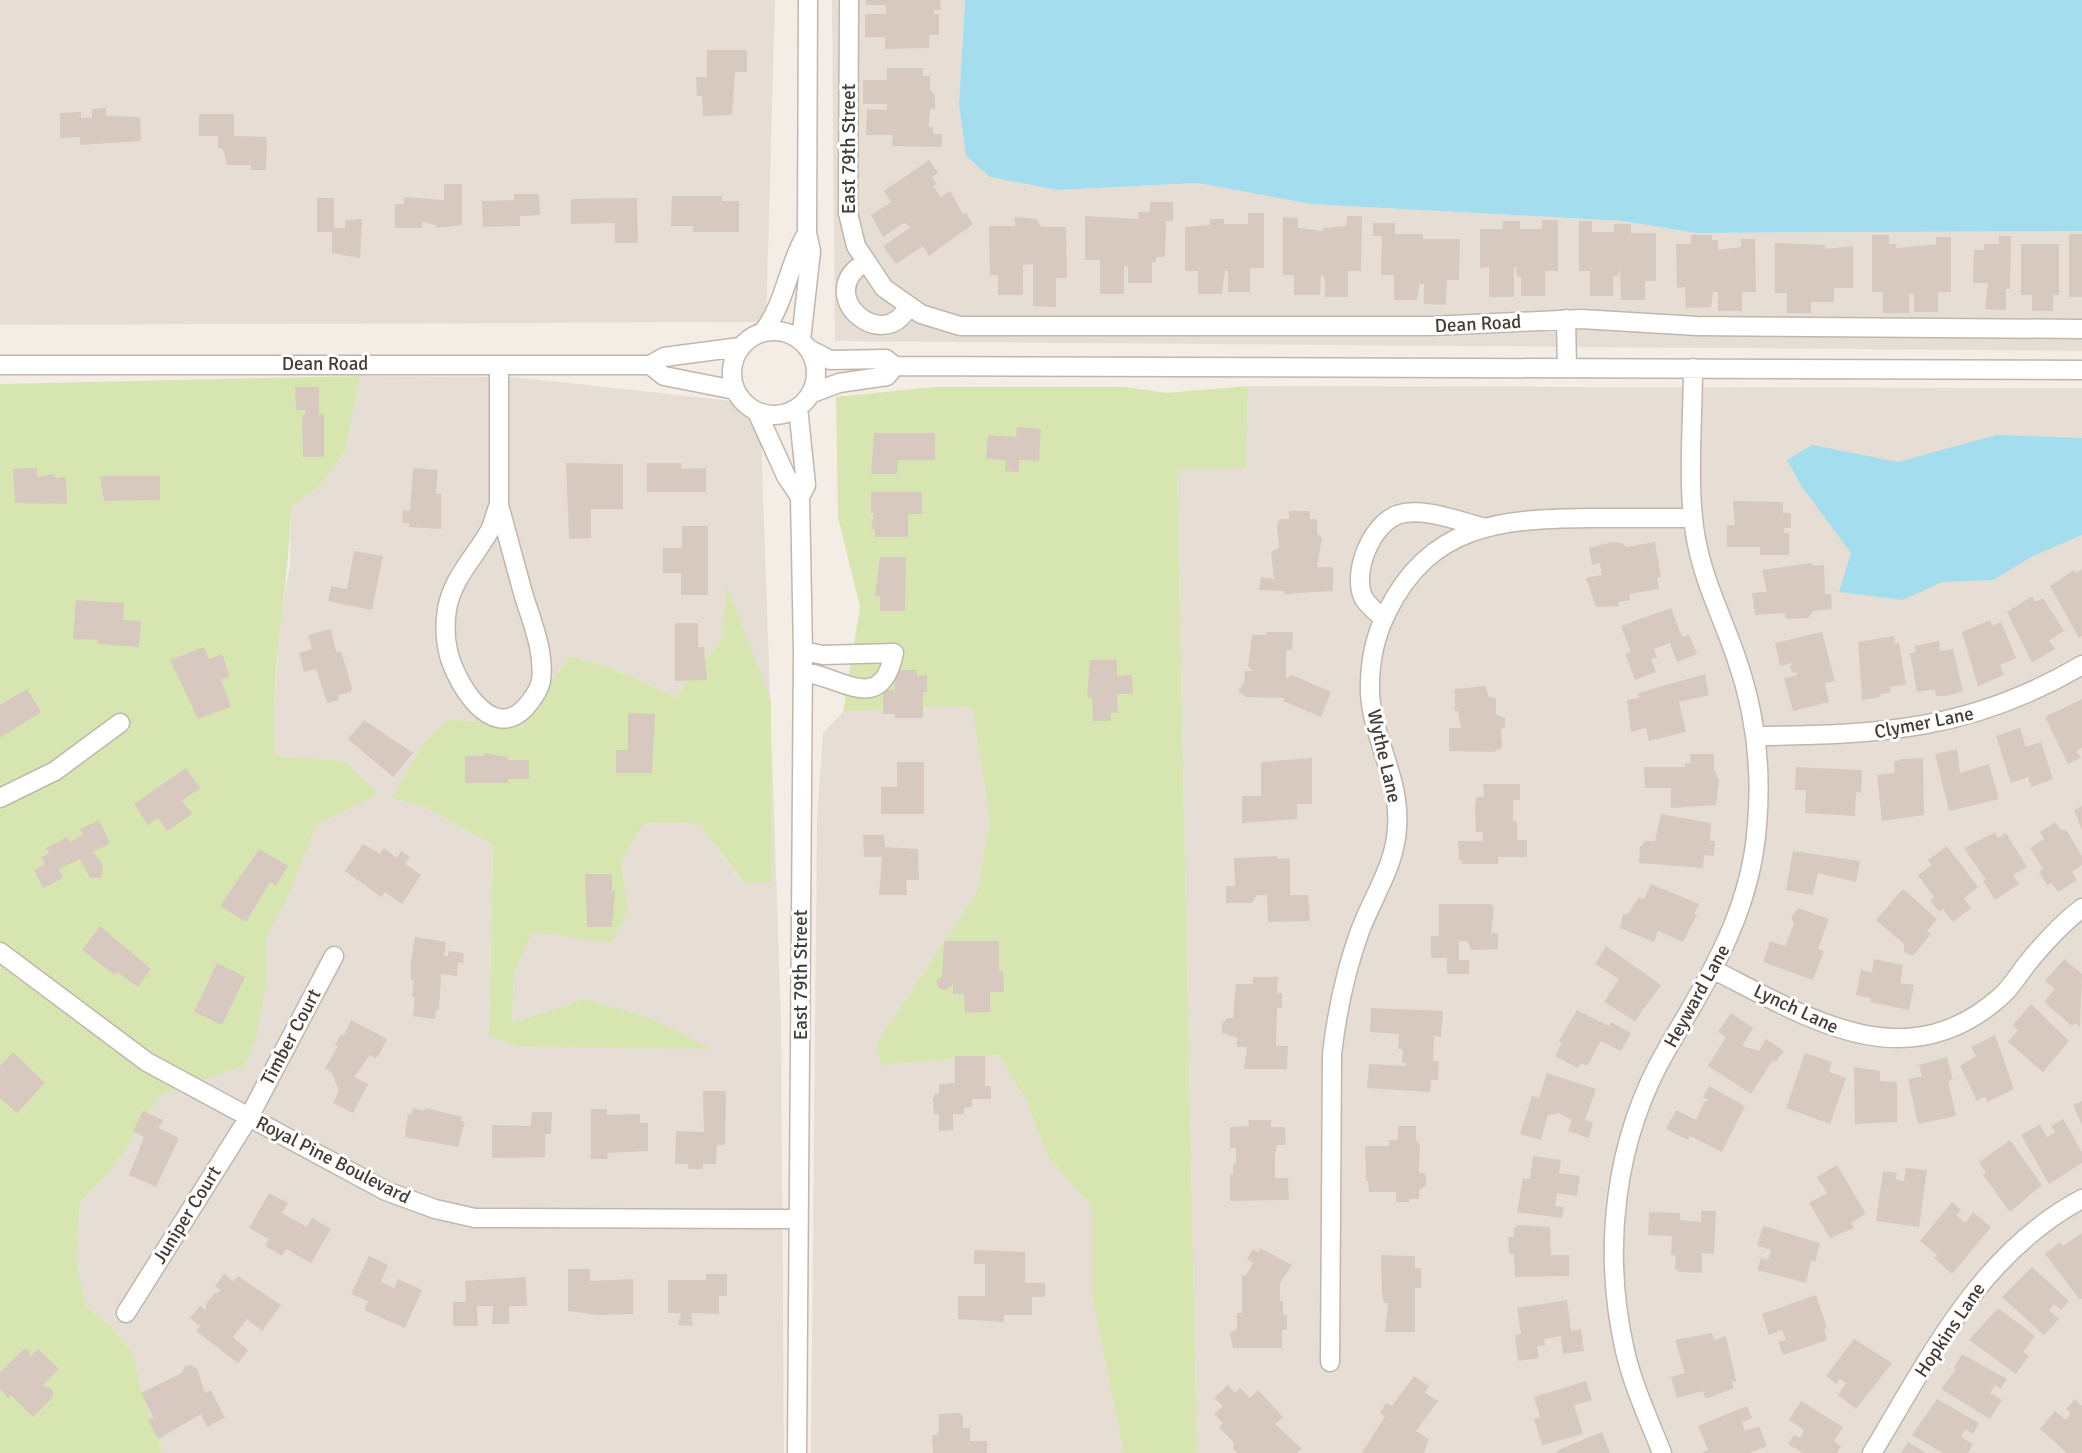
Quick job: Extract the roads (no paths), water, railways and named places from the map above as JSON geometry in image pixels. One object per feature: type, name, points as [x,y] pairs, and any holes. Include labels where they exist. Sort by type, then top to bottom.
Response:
[{"type":"street","points":[[804,401],[816,376],[805,344],[811,251],[807,233],[808,0]]},
{"type":"street","name":"East 79th Street","points":[[849,0],[848,213],[853,237],[864,263],[884,288]]},
{"type":"street","points":[[807,233],[795,252],[781,300],[763,332],[740,347],[733,364],[735,390],[741,400],[757,412],[774,415],[804,401],[828,385],[887,376],[895,366]]},
{"type":"street","points":[[864,263],[858,267],[847,286],[850,308],[869,323],[887,324],[900,317],[908,307]]},
{"type":"street","name":"Dean Road","points":[[884,288],[908,307],[948,323],[1019,327],[1431,326],[1566,319],[1697,326],[2082,329]]},
{"type":"street","points":[[1566,319],[1567,368]]},
{"type":"street","points":[[763,332],[784,332],[830,360],[886,359],[895,366],[2082,370]]},
{"type":"street","name":"Dean Road","points":[[0,365],[650,365],[664,357],[693,356],[740,347]]},
{"type":"street","points":[[499,365],[499,505],[537,638],[541,668],[541,682],[532,700],[522,712],[505,718],[483,710],[464,690],[447,649],[446,632],[447,608],[454,585],[490,531],[499,505]]},
{"type":"street","name":"Dean Road","points":[[650,365],[664,376],[735,390]]},
{"type":"street","name":"Heyward Lane","points":[[1662,1453],[1636,1387],[1619,1326],[1613,1274],[1615,1208],[1625,1152],[1643,1097],[1666,1050],[1714,970],[1745,894],[1754,846],[1759,781],[1756,736],[1743,676],[1702,569],[1693,518],[1693,368]]},
{"type":"street","name":"East 79th Street","points":[[797,1453],[803,671],[800,498],[806,485],[804,401]]},
{"type":"street","name":"East 79th Street","points":[[757,412],[790,483],[800,498]]},
{"type":"street","points":[[1383,618],[1364,599],[1362,588],[1366,552],[1381,524],[1398,514],[1416,513],[1482,527]]},
{"type":"street","name":"Wythe Lane","points":[[1330,1362],[1332,1054],[1336,1021],[1349,962],[1387,873],[1397,830],[1395,789],[1376,727],[1370,695],[1372,654],[1383,618],[1401,587],[1423,562],[1453,540],[1482,527],[1528,519],[1693,518]]},
{"type":"street","points":[[803,651],[823,655],[894,653],[890,672],[882,683],[866,689],[851,688],[836,679],[803,671]]},
{"type":"street","name":"Clymer Lane","points":[[1756,736],[1868,734],[1923,726],[2004,703],[2082,665]]},
{"type":"street","points":[[0,798],[55,771],[120,723]]},
{"type":"street","name":"Lynch Lane","points":[[1714,970],[1845,1032],[1881,1038],[1915,1037],[1951,1027],[1988,1007],[2016,981],[2046,941],[2082,908]]},
{"type":"street","name":"Royal Pine Boulevard","points":[[0,951],[147,1062],[386,1191],[459,1216],[799,1219]]},
{"type":"street","name":"Timber Court","points":[[249,1117],[334,956]]},
{"type":"street","name":"Juniper Court","points":[[126,1313],[249,1117]]},
{"type":"street","name":"Hopkins Lane","points":[[1872,1453],[1944,1333],[1976,1289],[2024,1240],[2082,1199]]},
{"type":"water","points":[[965,0],[2082,0],[2082,231],[1696,233],[1623,221],[1311,204],[1197,183],[1057,190],[990,177],[966,156],[959,105]]},
{"type":"water","points":[[1996,435],[2082,438],[2082,535],[2033,556],[1993,580],[1942,582],[1903,600],[1839,592],[1851,553],[1802,487],[1787,460],[1812,445],[1898,462]]}]
